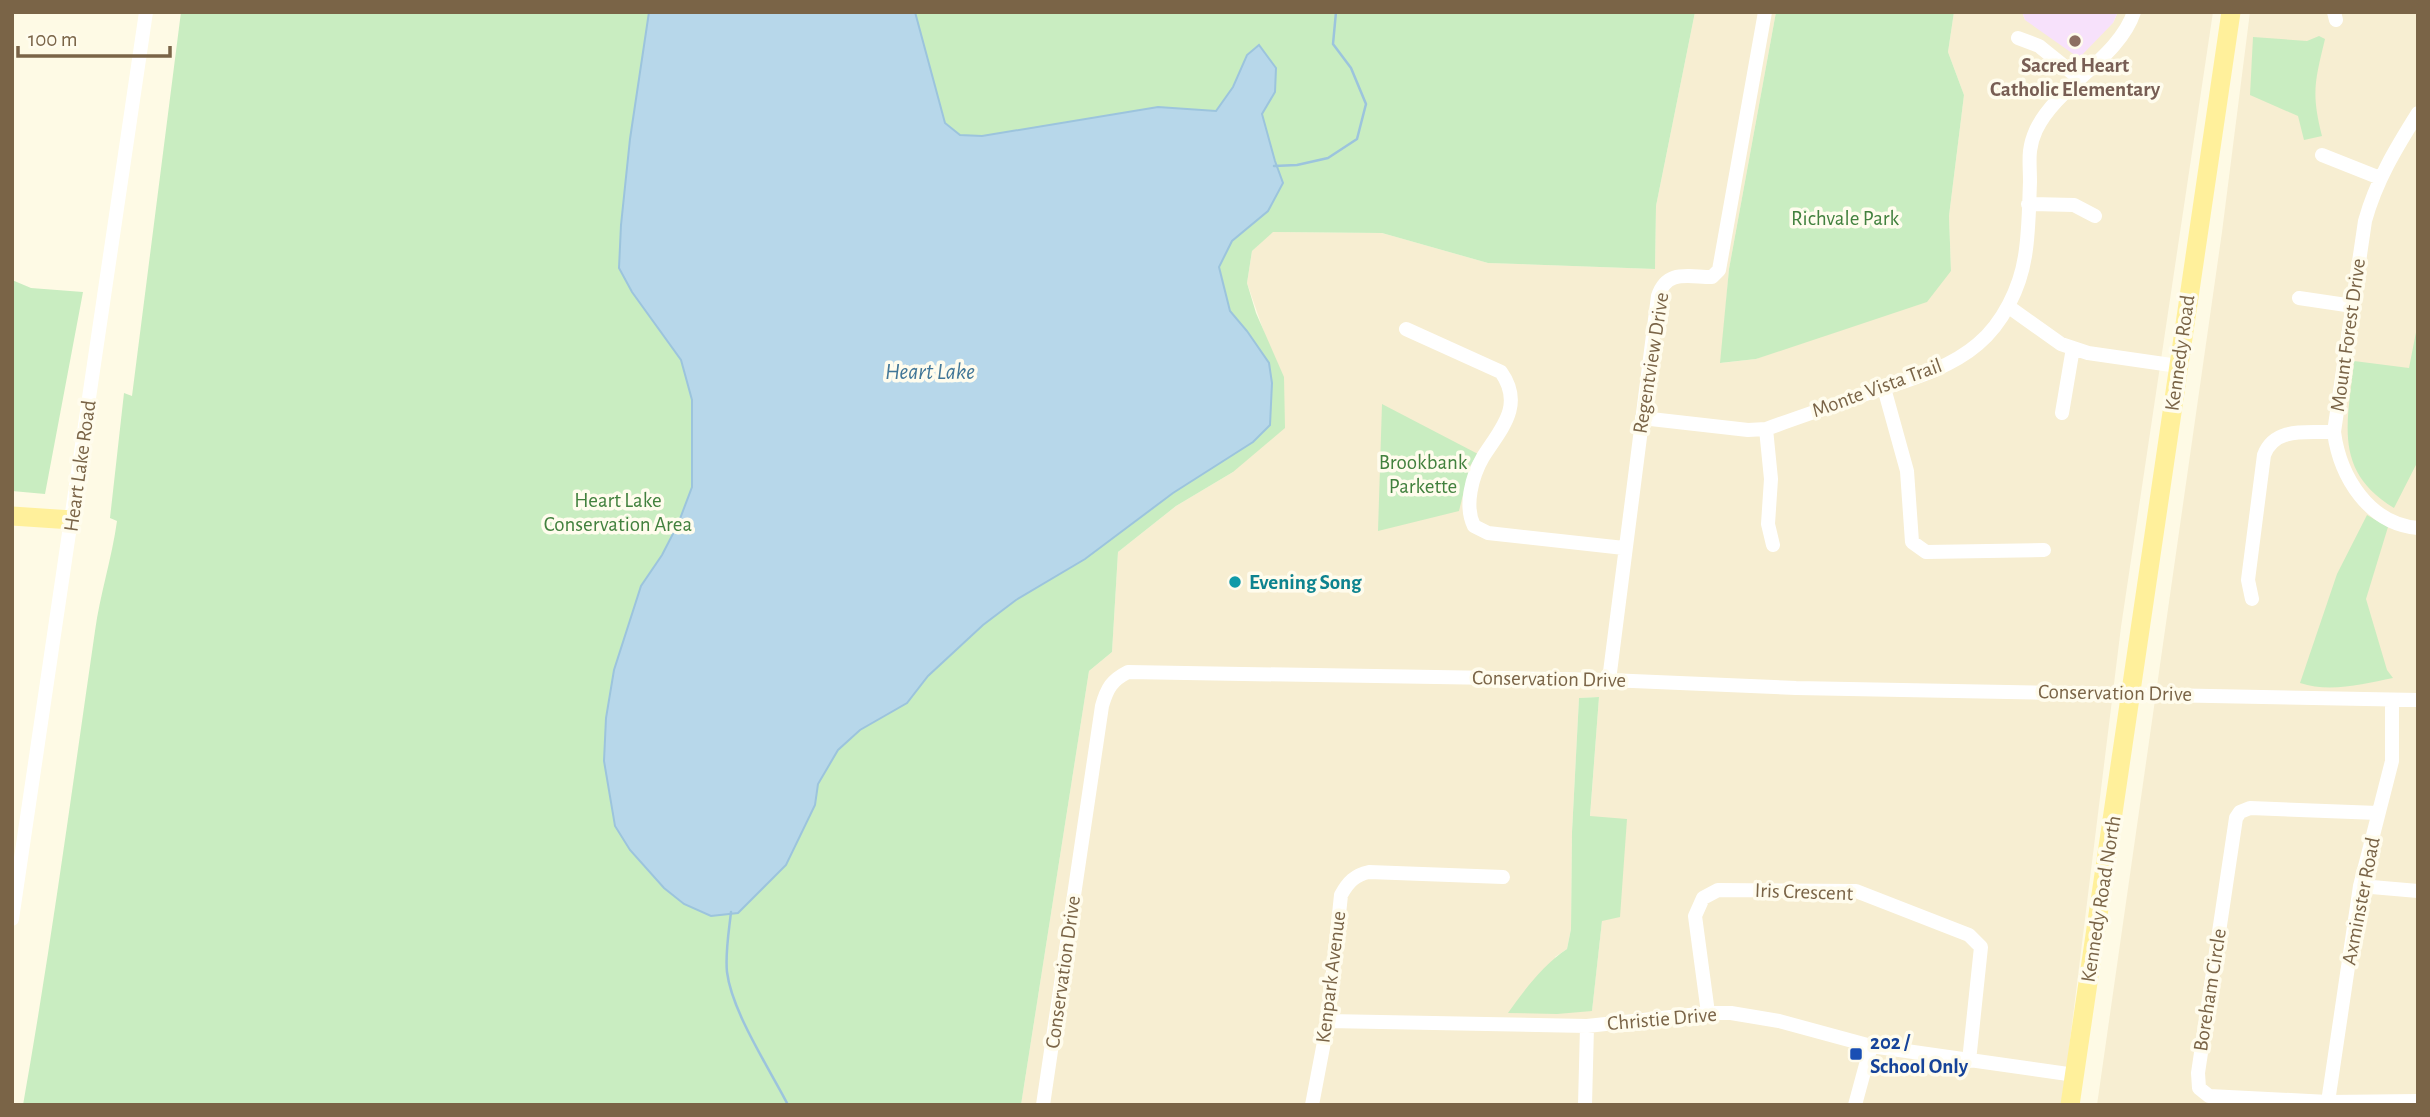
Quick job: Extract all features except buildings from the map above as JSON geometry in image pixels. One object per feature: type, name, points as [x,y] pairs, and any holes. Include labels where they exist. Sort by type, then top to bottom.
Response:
[{"type":"main road","name":"Kennedy Road","points":[[2132,694],[2231,12]]},
{"type":"main road","points":[[12,516],[72,520]]},
{"type":"main road","name":"Kennedy Road North","points":[[2070,1105],[2132,694]]},
{"type":"street","name":"Heart Lake Road","points":[[12,919],[146,12]]},
{"type":"street","name":"Regentview Drive","points":[[1609,680],[1658,296],[1662,283],[1670,278],[1712,277],[1718,270],[1765,12]]},
{"type":"street","name":"Monte Vista Trail","points":[[1642,418],[1748,430],[1766,429],[1929,373],[1963,355],[1986,337],[2009,307],[2025,259],[2029,228],[2028,159],[2036,130],[2059,99],[2123,35],[2134,12]]},
{"type":"street","points":[[2018,38],[2039,46],[2080,79]]},
{"type":"street","name":"Mount Forest Drive","points":[[2418,113],[2380,178],[2365,221],[2334,432],[2348,479],[2366,503],[2376,512],[2406,527],[2418,528]]},
{"type":"street","points":[[2322,155],[2380,178]]},
{"type":"street","points":[[2028,204],[2074,205],[2095,216]]},
{"type":"street","points":[[2299,298],[2353,306]]},
{"type":"street","points":[[2009,307],[2061,344],[2088,353],[2178,366]]},
{"type":"street","points":[[1406,329],[1501,372],[1509,386],[1510,410],[1505,424],[1483,458],[1470,495],[1468,508],[1474,526],[1488,533],[1624,548]]},
{"type":"street","points":[[2062,413],[2073,348]]},
{"type":"street","points":[[1884,388],[1907,471],[1912,542],[1926,552],[2044,550]]},
{"type":"street","points":[[1766,429],[1771,479],[1768,524],[1773,545]]},
{"type":"street","points":[[2252,600],[2248,580],[2264,455],[2268,444],[2285,434],[2334,432]]},
{"type":"street","name":"Conservation Drive","points":[[1043,1105],[1102,706],[1106,691],[1114,679],[1128,672],[1609,680],[1796,688],[2418,700]]},
{"type":"street","name":"Axminster Road","points":[[2328,1102],[2360,886],[2392,761],[2392,700]]},
{"type":"street","name":"Boreham Circle","points":[[2378,813],[2250,808],[2240,812],[2236,818],[2198,1073],[2199,1088],[2209,1096],[2328,1102],[2418,1101]]},
{"type":"street","name":"Kenpark Avenue","points":[[1311,1105],[1328,1021],[1341,895],[1347,885],[1358,875],[1369,872],[1503,877]]},
{"type":"street","points":[[2360,886],[2418,891]]},
{"type":"street","name":"Iris Crescent","points":[[1708,1013],[1695,916],[1703,898],[1718,890],[1856,891],[1969,935],[1981,947],[1969,1061]]},
{"type":"street","name":"Christie Drive","points":[[1328,1021],[1587,1026],[1731,1013],[1779,1021],[1871,1046],[2075,1075]]},
{"type":"street","points":[[1585,1105],[1587,1026]]},
{"type":"street","points":[[1856,1105],[1871,1046]]},
{"type":"shaded area","points":[[1695,12],[1776,12],[1729,269],[1721,363],[1756,359],[1951,271],[1949,216],[1964,95],[1948,52],[1954,12],[2022,12],[2025,20],[2113,23],[2118,12],[2213,12],[2121,627],[2061,1105],[1021,1105],[1089,671],[1112,652],[1118,552],[1176,506],[1233,472],[1266,338],[1247,283],[1252,251],[1272,232],[1382,233],[1488,263],[1655,269],[1656,206]],"holes":[[[1599,697],[1590,817],[1602,921],[1592,1011],[1555,957],[1567,949],[1571,929],[1572,832],[1579,698]]]},
{"type":"shaded area","name":"Sacred Heart Catholic Elementary","points":[[2022,12],[2118,12],[2113,23],[2079,58],[2025,20]]},
{"type":"shaded area","points":[[2250,12],[2418,12],[2418,1105],[2097,1105],[2222,232]]},
{"type":"green space","name":"Heart Lake Conservation Area","points":[[181,12],[1695,12],[1656,206],[1655,269],[1488,263],[1382,233],[1273,232],[1252,251],[1247,283],[1256,313],[1284,377],[1285,428],[1233,472],[1176,506],[1118,552],[1112,652],[1089,671],[1021,1105],[23,1105],[97,617],[117,521],[110,518],[124,393],[132,396]]},
{"type":"green space","name":"Richvale Park","points":[[1776,12],[1954,12],[1948,52],[1964,95],[1949,216],[1951,271],[1927,302],[1756,359],[1720,363],[1729,269]]},
{"type":"green space","points":[[2319,36],[2325,39],[2315,97],[2322,136],[2304,140],[2298,116],[2250,95],[2253,37],[2307,41]]},
{"type":"green space","points":[[12,280],[31,288],[83,292],[45,494],[12,491]]},
{"type":"green space","points":[[2418,322],[2418,461],[2394,508],[2374,493],[2361,478],[2348,443],[2354,361],[2409,368]]},
{"type":"green space","name":"Brookbank Parkette","points":[[1382,404],[1478,454],[1470,466],[1459,511],[1378,531]]},
{"type":"green space","points":[[2367,515],[2388,527],[2366,599],[2387,670],[2393,678],[2335,687],[2300,683],[2337,574]]},
{"type":"green space","points":[[1599,697],[1590,816],[1627,819],[1620,917],[1602,921],[1592,1011],[1557,1014],[1508,1013],[1542,970],[1567,949],[1571,929],[1572,832],[1579,698]]},
{"type":"water","name":"Heart Lake","points":[[649,12],[915,12],[945,123],[960,135],[982,136],[1158,107],[1216,111],[1233,87],[1247,55],[1259,45],[1276,68],[1275,92],[1262,114],[1283,183],[1268,211],[1232,241],[1219,267],[1230,311],[1269,363],[1272,383],[1270,425],[1253,442],[1173,493],[1085,559],[1016,600],[983,625],[928,676],[907,703],[860,730],[838,750],[818,784],[815,805],[786,865],[738,913],[711,916],[684,904],[664,888],[630,850],[615,826],[604,761],[606,718],[614,670],[641,586],[662,555],[678,524],[692,487],[692,400],[681,360],[632,292],[619,268],[630,139]]},
{"type":"waterway","points":[[1274,166],[1297,165],[1328,158],[1357,139],[1366,104],[1351,68],[1333,44],[1336,12]]},
{"type":"waterway","points":[[731,912],[726,957],[730,988],[743,1022],[788,1105]]},
{"type":"place","name":"Sacred Heart Catholic Elementary","points":[[2075,41]]},
{"type":"place","name":"Evening Song","points":[[1235,582]]},
{"type":"place","name":"202 / School Only","points":[[1856,1054]]}]
